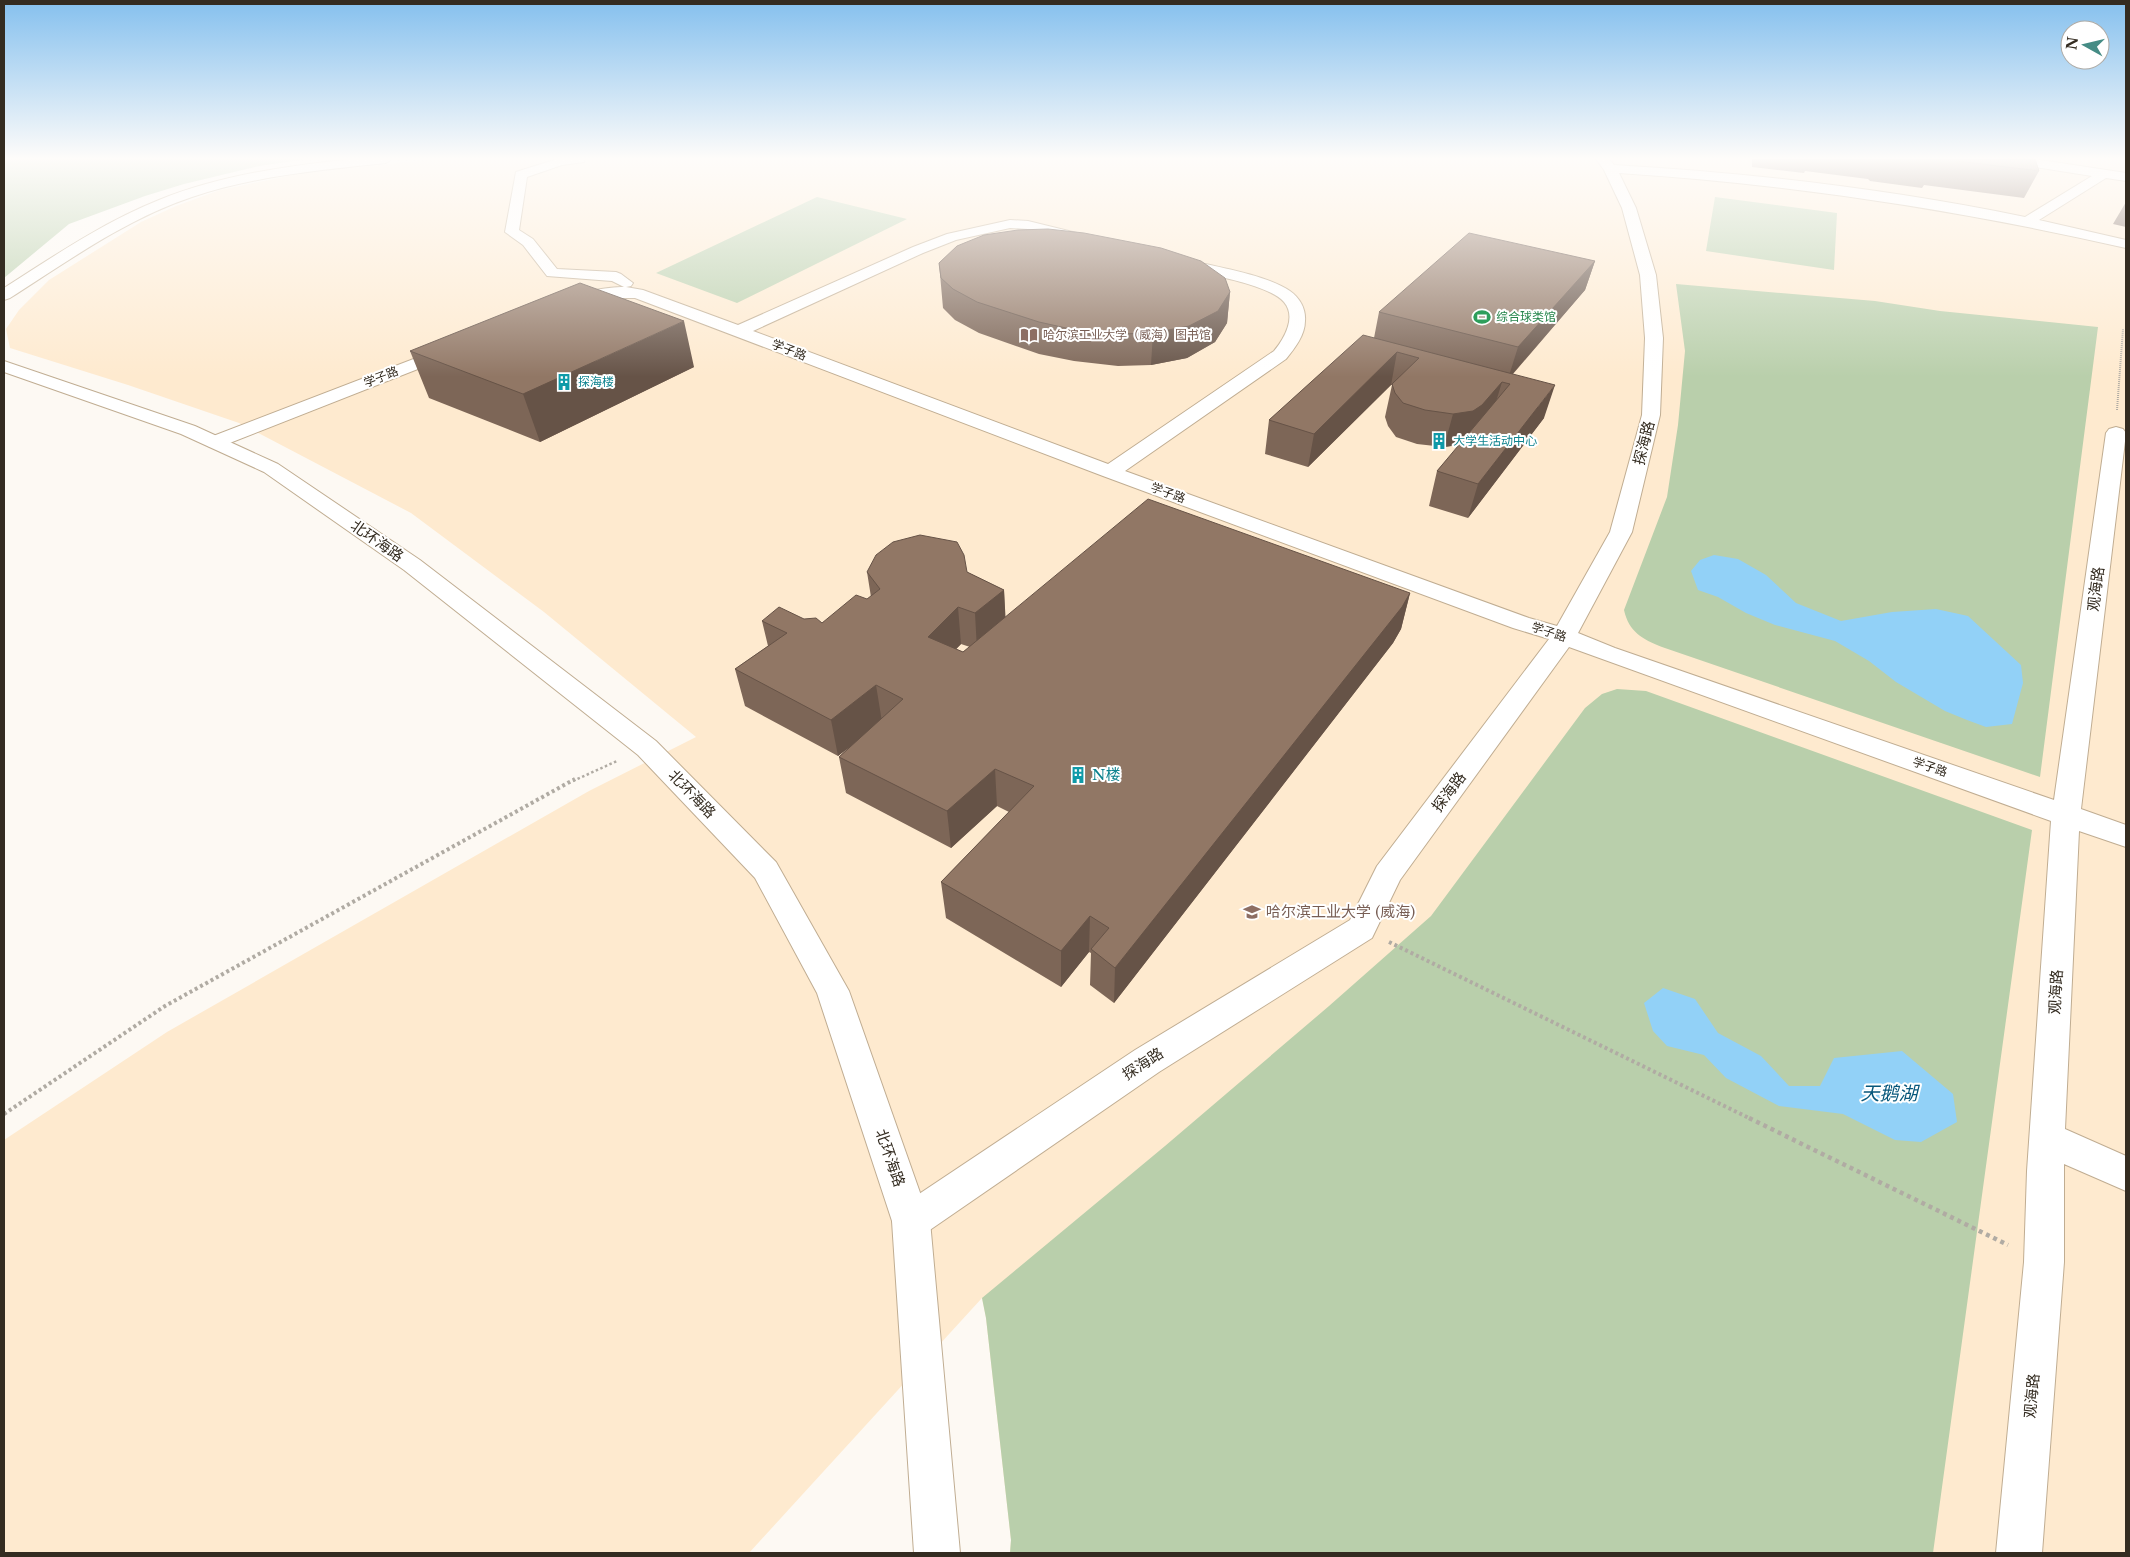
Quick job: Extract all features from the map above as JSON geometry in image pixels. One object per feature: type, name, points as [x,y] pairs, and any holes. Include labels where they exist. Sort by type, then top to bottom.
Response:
[{"type":"main road","points":[[4,295],[108,232]]},
{"type":"main road","points":[[512,232],[528,242],[552,272],[616,277],[638,291]]},
{"type":"main road","points":[[739,331],[918,250],[952,237],[976,232]]},
{"type":"main road","points":[[1054,232],[1094,242]]},
{"type":"main road","name":"探海路","points":[[911,1221],[1147,1061],[1361,929],[1388,874],[1564,636],[1621,532],[1651,415],[1654,338],[1648,275],[1636,232]]},
{"type":"main road","points":[[2070,232],[2126,244]]},
{"type":"main road","points":[[1110,472],[1280,355],[1292,340],[1297,324],[1296,310],[1290,298],[1278,290],[1255,282],[1170,261]]},
{"type":"main road","name":"学子路","points":[[549,311],[595,293],[618,291],[637,293],[1110,472],[1520,623],[1564,636],[1606,653],[2126,836]]},
{"type":"main road","name":"学子路","points":[[215,442],[465,344]]},
{"type":"main road","name":"北环海路","points":[[4,366],[188,430],[270,468],[412,565],[647,748],[766,870],[833,991],[911,1221],[937,1553]]},
{"type":"main road","name":"观海路","points":[[2019,1553],[2044,1262],[2047,1138],[2066,814],[2116,433]]},
{"type":"main road","points":[[2047,1138],[2126,1174]]},
{"type":"path","points":[[2116,433],[2123,329]]},
{"type":"path","points":[[4,1114],[165,1006],[574,780],[647,748]]},
{"type":"path","points":[[1361,929],[2044,1262]]},
{"type":"shaded area","name":"哈尔滨工业大学 (威海)","points":[[126,232],[2126,232],[2126,1553],[1010,1553],[1011,1540],[986,1318],[982,1298],[749,1553],[4,1553],[4,1140],[167,1032],[589,791],[696,737],[544,612],[411,513],[239,423],[128,385],[10,348],[6,329],[19,310],[49,280]]},
{"type":"green space","points":[[4,232],[60,232],[4,278]]},
{"type":"green space","points":[[744,232],[881,232],[737,303],[656,273]]},
{"type":"green space","points":[[1709,232],[1836,232],[1834,270],[1706,251]]},
{"type":"green space","points":[[1676,284],[1875,301],[1940,311],[2098,327],[2040,777],[1662,647],[1637,634],[1629,624],[1624,610],[1667,497],[1678,425],[1685,351]]},
{"type":"green space","points":[[1617,689],[1646,691],[2032,830],[1933,1553],[1010,1553],[1011,1540],[986,1318],[982,1298],[1165,1146],[1431,916],[1585,708],[1602,694]]},
{"type":"water","points":[[1714,555],[1738,559],[1766,575],[1796,603],[1841,621],[1892,612],[1936,609],[1968,616],[2021,665],[2023,683],[2012,724],[1986,727],[1945,711],[1896,682],[1869,661],[1835,641],[1775,625],[1746,613],[1718,597],[1698,590],[1691,571],[1700,560]]},
{"type":"water","name":"天鹅湖","points":[[1663,988],[1695,999],[1718,1033],[1761,1056],[1789,1086],[1820,1086],[1834,1058],[1902,1051],[1953,1094],[1957,1122],[1921,1142],[1895,1140],[1843,1114],[1779,1106],[1726,1078],[1704,1055],[1667,1046],[1653,1031],[1644,1003]]},
{"type":"building","points":[[1007,232],[1072,232],[1161,248],[1201,261],[1225,278],[1230,292],[1218,311],[1189,326],[1153,333],[1119,334],[1075,330],[1039,322],[977,302],[953,289],[941,278],[939,263],[957,246],[984,235]]},
{"type":"building","points":[[1469,233],[1595,261],[1518,347],[1379,312]]},
{"type":"building","points":[[580,283],[684,321],[523,394],[410,351]]},
{"type":"building","points":[[1363,335],[1555,385],[1478,484],[1437,471],[1510,384],[1502,382],[1482,405],[1473,411],[1453,414],[1425,410],[1403,403],[1395,393],[1392,384],[1419,358],[1397,352],[1314,434],[1269,420]]},
{"type":"building","name":"N楼","points":[[1148,499],[1410,593],[1402,607],[1115,968],[1091,949],[1109,928],[1090,916],[1061,951],[941,882],[1034,786],[995,769],[947,811],[839,757],[903,699],[876,685],[831,720],[735,669],[787,633],[762,621],[779,607],[804,619],[816,618],[822,623],[856,595],[867,599],[880,589],[867,572],[876,555],[893,542],[920,535],[957,542],[964,555],[967,572],[1004,590],[975,613],[958,607],[928,637],[963,652]]},
{"type":"place","name":"综合球类馆","points":[[1482,317]]},
{"type":"place","name":"哈尔滨工业大学（威海）图书馆","points":[[1029,335]]},
{"type":"place","name":"探海楼","points":[[564,382]]},
{"type":"place","name":"大学生活动中心","points":[[1439,441]]},
{"type":"place","name":"N楼","points":[[1078,775]]},
{"type":"place","name":"哈尔滨工业大学 (威海)","points":[[1252,912]]}]
